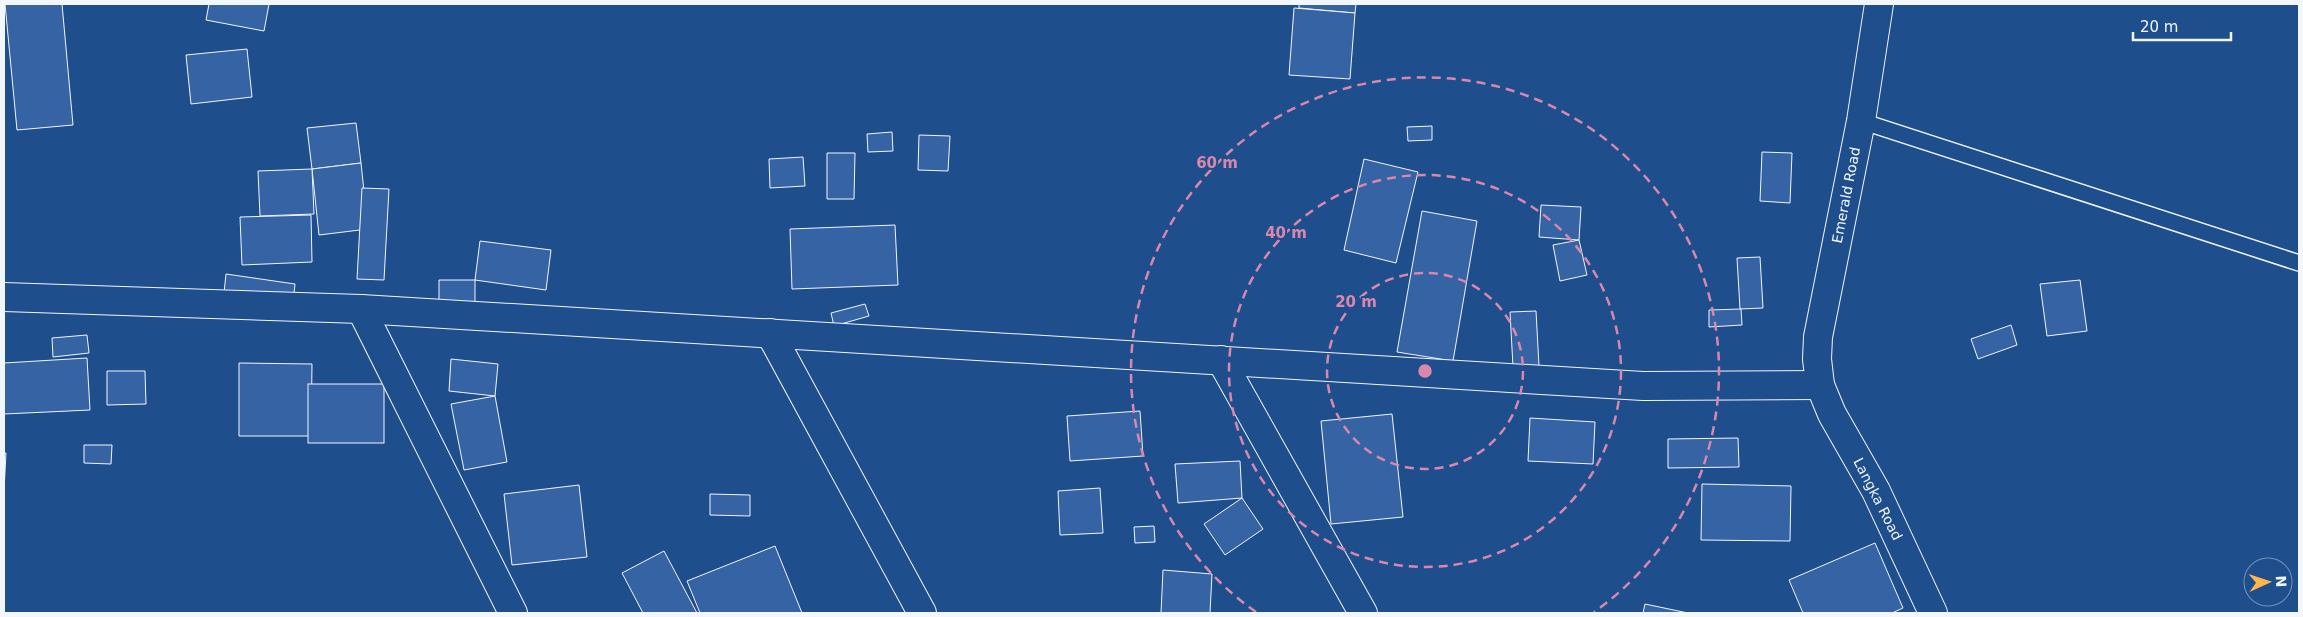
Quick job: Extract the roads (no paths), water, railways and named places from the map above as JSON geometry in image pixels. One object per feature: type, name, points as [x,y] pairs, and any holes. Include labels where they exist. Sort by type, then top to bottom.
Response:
[{"type":"street","name":"Emerald Road","points":[[1820,385],[1817,359],[1818,337],[1861,121],[1878,4]]},
{"type":"street","points":[[4,296],[361,309],[1643,386],[1820,385]]},
{"type":"street","points":[[361,309],[513,613]]},
{"type":"street","points":[[770,333],[922,613]]},
{"type":"street","points":[[1221,360],[1363,613]]},
{"type":"street","name":"Langka Road","points":[[1820,385],[1832,414],[1876,491],[1933,613]]},
{"type":"lane","points":[[1861,121],[2299,264]]}]
